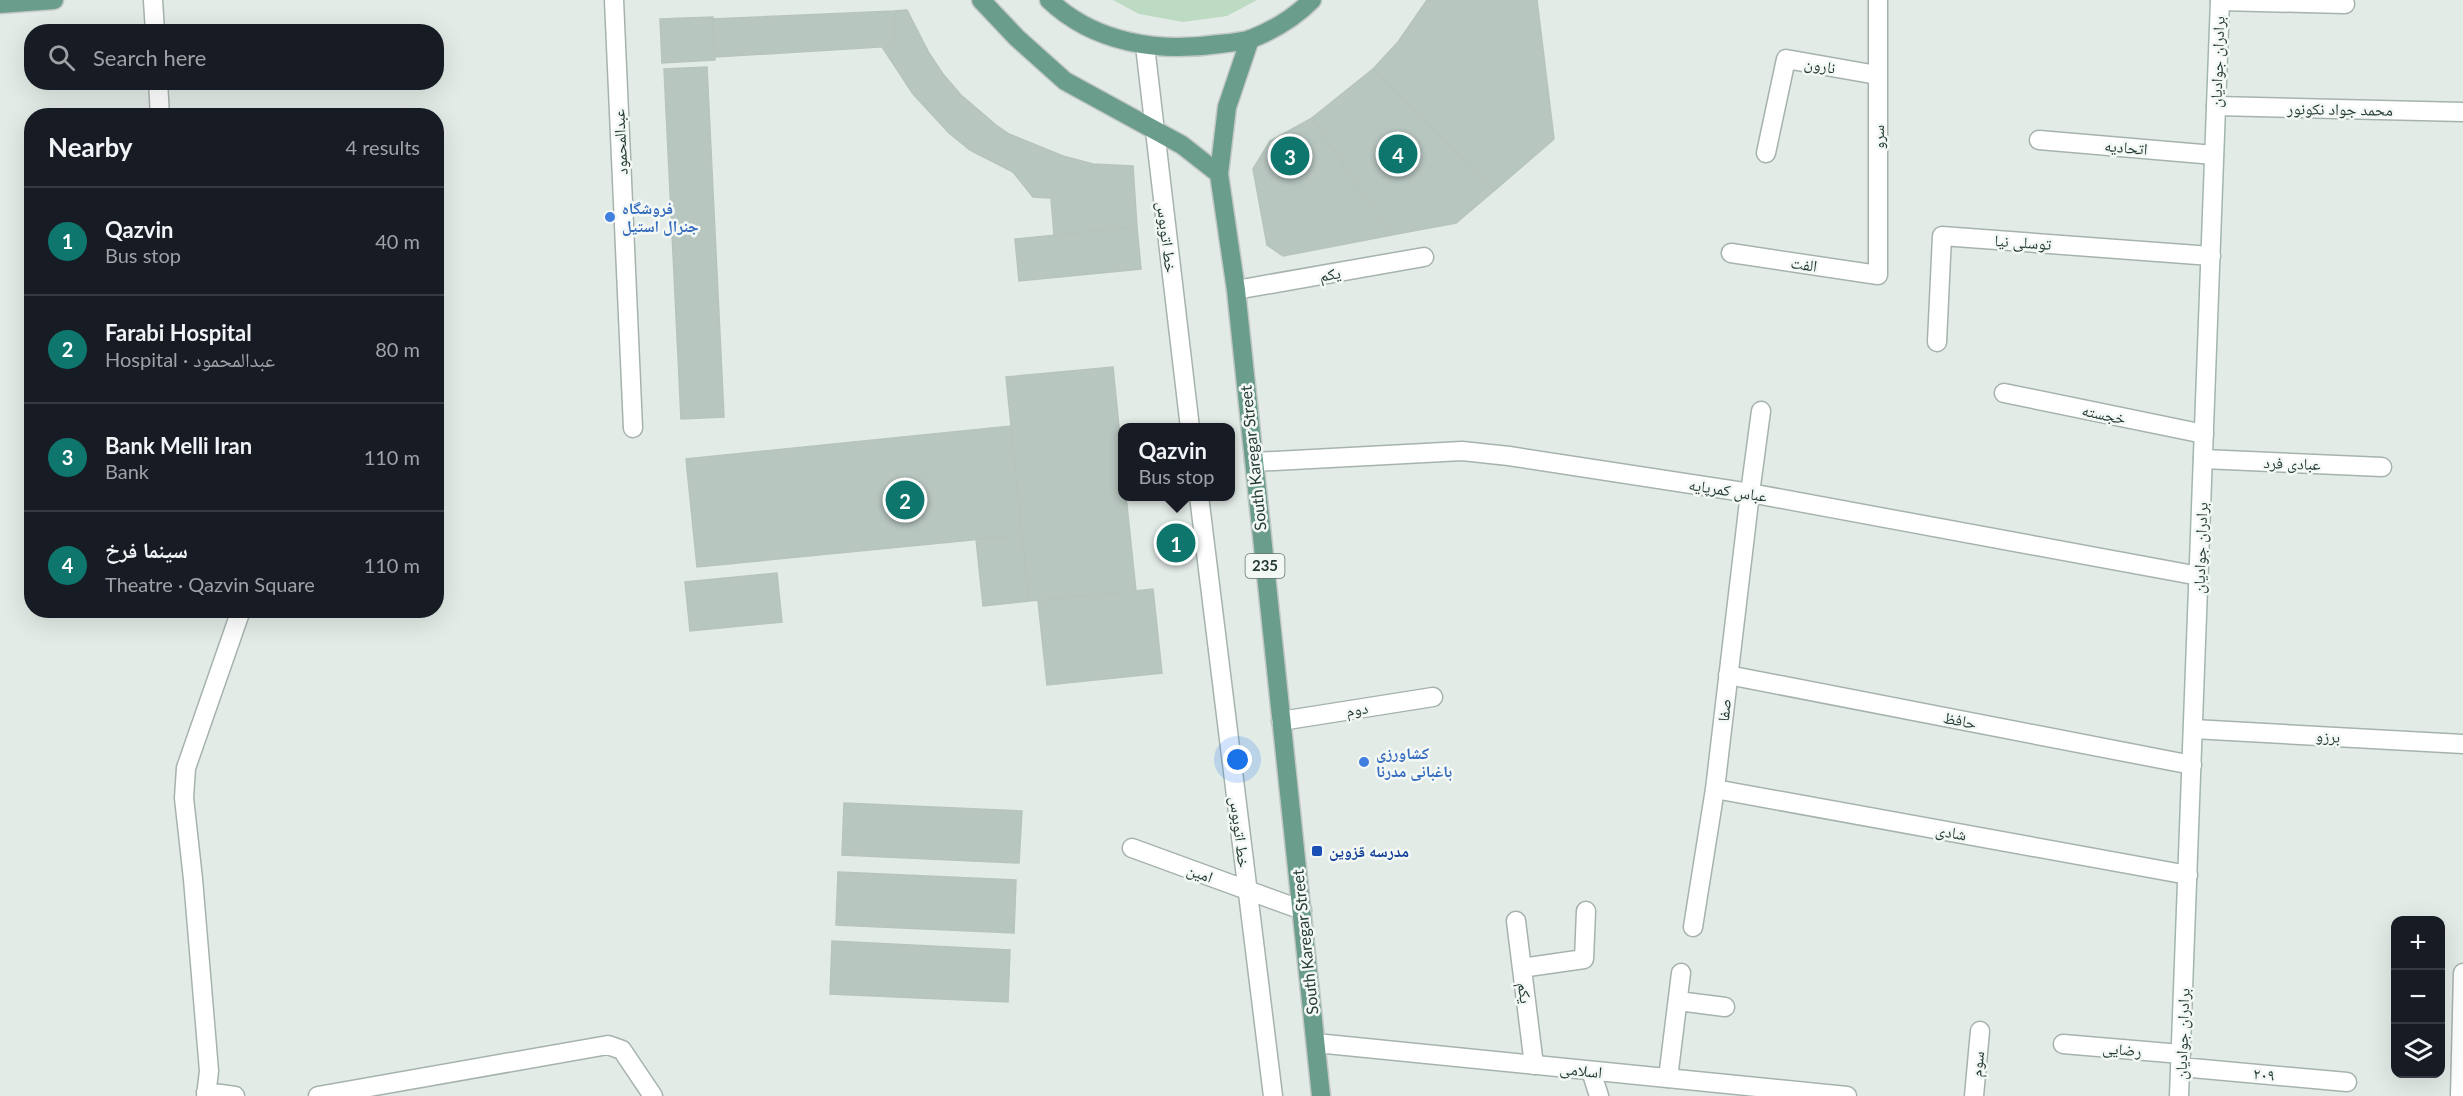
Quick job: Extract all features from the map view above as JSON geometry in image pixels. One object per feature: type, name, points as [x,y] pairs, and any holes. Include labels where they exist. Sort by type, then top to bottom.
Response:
[{"type":"main road","points":[[0,4],[54,0]]},
{"type":"main road","points":[[981,0],[1017,38],[1065,81],[1182,145],[1219,174]]},
{"type":"main road","points":[[1049,0],[1066,17],[1108,37],[1145,46],[1197,47],[1250,39],[1296,16],[1312,0]]},
{"type":"main road","name":"South Karegar Street","points":[[1250,39],[1227,107],[1219,174],[1236,290],[1321,1096]]},
{"type":"street","points":[[153,0],[154,24]]},
{"type":"street","name":"عبدالمحمود","points":[[614,0],[633,428]]},
{"type":"street","name":"سرو","points":[[1878,0],[1878,274]]},
{"type":"street","points":[[2220,0],[2345,4]]},
{"type":"street","name":"برادران جوادیان","points":[[2179,1096],[2220,0]]},
{"type":"street","name":"خط اتوبوس","points":[[1145,46],[1189,423]]},
{"type":"street","name":"نارون","points":[[1766,153],[1786,59],[1877,75]]},
{"type":"street","points":[[158,90],[160,108]]},
{"type":"street","name":"محمد جواد نکونور","points":[[2216,106],[2463,112]]},
{"type":"street","name":"اتحادیه","points":[[2039,140],[2214,154]]},
{"type":"street","name":"توسلی نیا","points":[[1937,342],[1942,236],[2211,256]]},
{"type":"street","name":"الفت","points":[[1731,253],[1878,274]]},
{"type":"street","name":"یکم","points":[[1236,290],[1424,257]]},
{"type":"street","name":"خجسته","points":[[2004,393],[2204,434]]},
{"type":"street","points":[[1750,493],[1761,411]]},
{"type":"street","name":"عباس کمرپایه","points":[[1254,462],[1462,451],[1509,456],[1750,493],[2199,576]]},
{"type":"street","name":"عبادی فرد","points":[[2203,459],[2382,467]]},
{"type":"street","name":"صفا","points":[[1693,927],[1715,789],[1750,493]]},
{"type":"street","name":"خط اتوبوس","points":[[1200,501],[1273,1096]]},
{"type":"street","points":[[236,1096],[206,1094],[209,1071],[184,798],[186,768],[238,618]]},
{"type":"street","name":"حافظ","points":[[1728,675],[2192,765]]},
{"type":"street","name":"دوم","points":[[1281,721],[1433,698]]},
{"type":"street","name":"برزو","points":[[2193,729],[2463,744]]},
{"type":"street","name":"شادی","points":[[1715,789],[2188,875]]},
{"type":"street","name":"امین","points":[[1132,848],[1302,910]]},
{"type":"street","points":[[1522,968],[1584,959],[1586,911]]},
{"type":"street","name":"یکم","points":[[1516,921],[1534,1065]]},
{"type":"street","points":[[1668,1078],[1681,973]]},
{"type":"street","points":[[2460,1096],[2463,973]]},
{"type":"street","points":[[1678,1001],[1725,1007]]},
{"type":"street","name":"سوم","points":[[1974,1096],[1980,1031]]},
{"type":"street","name":"اسلامی","points":[[1316,1043],[1668,1078],[1775,1092],[1847,1096]]},
{"type":"street","name":"رضایی","points":[[2063,1044],[2181,1060]]},
{"type":"street","points":[[318,1096],[608,1045],[622,1050],[653,1096]]},
{"type":"street","name":"۲۰۹","points":[[2181,1060],[2347,1082]]},
{"type":"street","points":[[1591,1071],[1599,1096]]},
{"type":"green space","points":[[1113,0],[1257,0],[1227,16],[1183,22],[1139,14]]},
{"type":"building","points":[[1427,0],[1537,0],[1554,139],[1495,190],[1373,69],[1398,42]]},
{"type":"building","points":[[907,10],[929,53],[943,74],[961,95],[1009,134],[1063,156],[1093,164],[1133,166],[1137,227],[1054,235],[1051,198],[1033,197],[1013,172],[970,150],[949,133],[913,94],[882,47],[895,46],[894,11]]},
{"type":"building","points":[[894,11],[895,46],[715,57],[712,19]]},
{"type":"building","points":[[713,17],[715,60],[662,63],[660,19]]},
{"type":"building","points":[[707,67],[724,417],[681,419],[664,69]]},
{"type":"building","points":[[1373,69],[1495,190],[1456,223],[1392,235],[1312,118]]},
{"type":"building","points":[[1312,118],[1392,235],[1283,256],[1267,245],[1253,169],[1270,141]]},
{"type":"building","points":[[1137,227],[1141,269],[1019,281],[1015,239]]},
{"type":"building","points":[[1113,367],[1119,423],[1118,501],[1127,501],[1136,591],[1029,601],[1006,377]]},
{"type":"building","points":[[1011,426],[1022,535],[697,567],[686,459]]},
{"type":"building","points":[[1022,535],[1029,601],[983,606],[976,539]]},
{"type":"building","points":[[777,573],[782,622],[690,631],[685,582]]},
{"type":"building","points":[[1153,589],[1162,673],[1047,685],[1038,601]]},
{"type":"building","points":[[844,803],[1022,811],[1019,863],[842,855]]},
{"type":"building","points":[[838,872],[1016,880],[1014,933],[836,925]]},
{"type":"building","points":[[832,941],[1010,950],[1008,1002],[830,994]]},
{"type":"place","name":"سینما فرخ","points":[[1398,154]]},
{"type":"place","name":"Bank Melli Iran","points":[[1290,156]]},
{"type":"place","name":"فروشگاه جنرال استیل","points":[[610,217]]},
{"type":"place","name":"Farabi Hospital","points":[[905,500]]},
{"type":"place","name":"Qazvin","points":[[1176,543]]},
{"type":"place","name":"کشاورزی باغبانی مدرنا","points":[[1364,762]]},
{"type":"place","name":"مدرسه قزوین","points":[[1317,851]]}]
